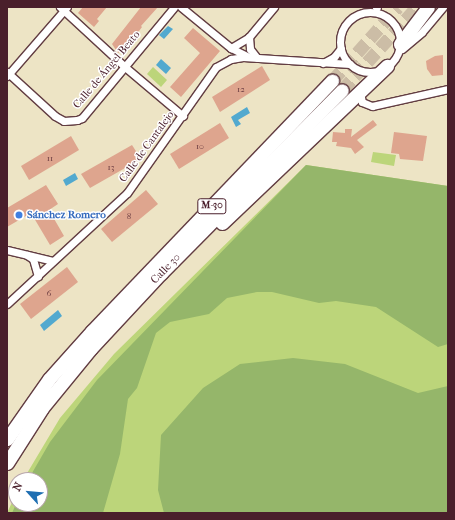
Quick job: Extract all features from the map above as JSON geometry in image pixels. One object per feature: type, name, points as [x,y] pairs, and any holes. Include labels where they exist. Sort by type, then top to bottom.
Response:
[{"type":"highway","points":[[398,49],[428,7]]},
{"type":"highway","points":[[127,311],[387,66]]},
{"type":"highway","name":"Calle 30","points":[[7,439],[49,379],[92,331],[337,86],[62,382],[7,463]]},
{"type":"street","name":"Calle de Ángel Beato","points":[[8,74],[47,109],[64,121],[72,122],[82,118],[174,7]]},
{"type":"street","points":[[181,7],[231,48],[253,57]]},
{"type":"street","points":[[231,48],[249,37],[274,7]]},
{"type":"street","points":[[340,48],[350,64],[368,72],[387,66],[398,49],[422,32],[444,7]]},
{"type":"street","points":[[8,74],[64,8],[125,67],[183,116]]},
{"type":"street","points":[[321,63],[334,57],[340,48],[342,32],[346,24],[358,15],[376,8],[392,22],[397,29],[398,49]]},
{"type":"street","points":[[249,37],[250,49],[253,57]]},
{"type":"street","points":[[231,48],[231,59]]},
{"type":"street","name":"Calle de Cantalejo","points":[[7,304],[127,193],[183,116],[211,73],[231,59],[253,57],[350,64]]},
{"type":"street","points":[[360,92],[362,102],[372,106],[448,89]]},
{"type":"street","points":[[7,250],[53,261]]},
{"type":"street","points":[[23,253],[33,259],[38,276]]},
{"type":"green space","points":[[153,67],[167,80],[161,87],[147,74]]},
{"type":"green space","points":[[373,152],[396,155],[394,166],[371,162]]},
{"type":"green space","points":[[306,165],[448,186],[448,513],[7,513],[8,511],[48,512],[48,472],[28,472],[60,418],[114,354]]},
{"type":"green space","points":[[306,165],[448,186],[448,344],[438,347],[376,307],[336,301],[319,303],[272,292],[257,292],[227,298],[209,314],[170,322],[156,333],[137,388],[128,399],[120,454],[103,513],[12,513],[48,512],[48,472],[33,472],[50,442],[97,380]]},
{"type":"green space","points":[[293,358],[345,364],[418,393],[448,386],[448,513],[164,513],[158,490],[161,435],[203,388],[240,364]]},
{"type":"water","points":[[168,26],[173,29],[164,39],[159,35]]},
{"type":"water","points":[[161,59],[171,68],[166,74],[156,65]]},
{"type":"water","points":[[247,107],[250,113],[238,120],[241,124],[236,127],[231,117]]},
{"type":"water","points":[[75,173],[78,179],[66,186],[63,180]]},
{"type":"water","points":[[58,310],[62,316],[44,331],[40,325]]},
{"type":"building","points":[[83,7],[107,7],[97,19],[99,21],[94,27],[78,13]]},
{"type":"building","points":[[141,7],[158,7],[141,26],[142,27],[127,47],[118,53],[112,44]]},
{"type":"building","points":[[193,28],[220,51],[181,97],[170,87],[200,53],[184,38]]},
{"type":"building","points":[[443,55],[443,75],[432,76],[427,69],[426,61],[435,56]]},
{"type":"building","points":[[262,66],[270,80],[220,112],[212,97]]},
{"type":"building","points":[[373,120],[377,125],[357,140],[364,147],[355,154],[351,148],[336,146],[337,142],[332,142],[333,132],[345,133],[345,129],[352,129],[351,137]]},
{"type":"building","points":[[220,123],[229,138],[179,169],[170,154]]},
{"type":"building","points":[[394,132],[427,136],[423,161],[400,159],[399,154],[391,153]]},
{"type":"building","points":[[71,136],[79,150],[29,180],[21,166]]},
{"type":"building","points":[[132,145],[141,159],[90,188],[81,174]]},
{"type":"building","points":[[46,185],[58,204],[49,210],[64,236],[50,245],[31,213],[7,227],[7,208]]},
{"type":"building","points":[[146,190],[158,204],[112,242],[101,229]]},
{"type":"building","points":[[67,267],[78,282],[31,319],[20,304]]},
{"type":"tunnel","points":[[332,81],[398,7]]},
{"type":"tunnel","points":[[342,90],[417,7]]},
{"type":"place","name":"Sánchez Romero","points":[[19,215]]}]
